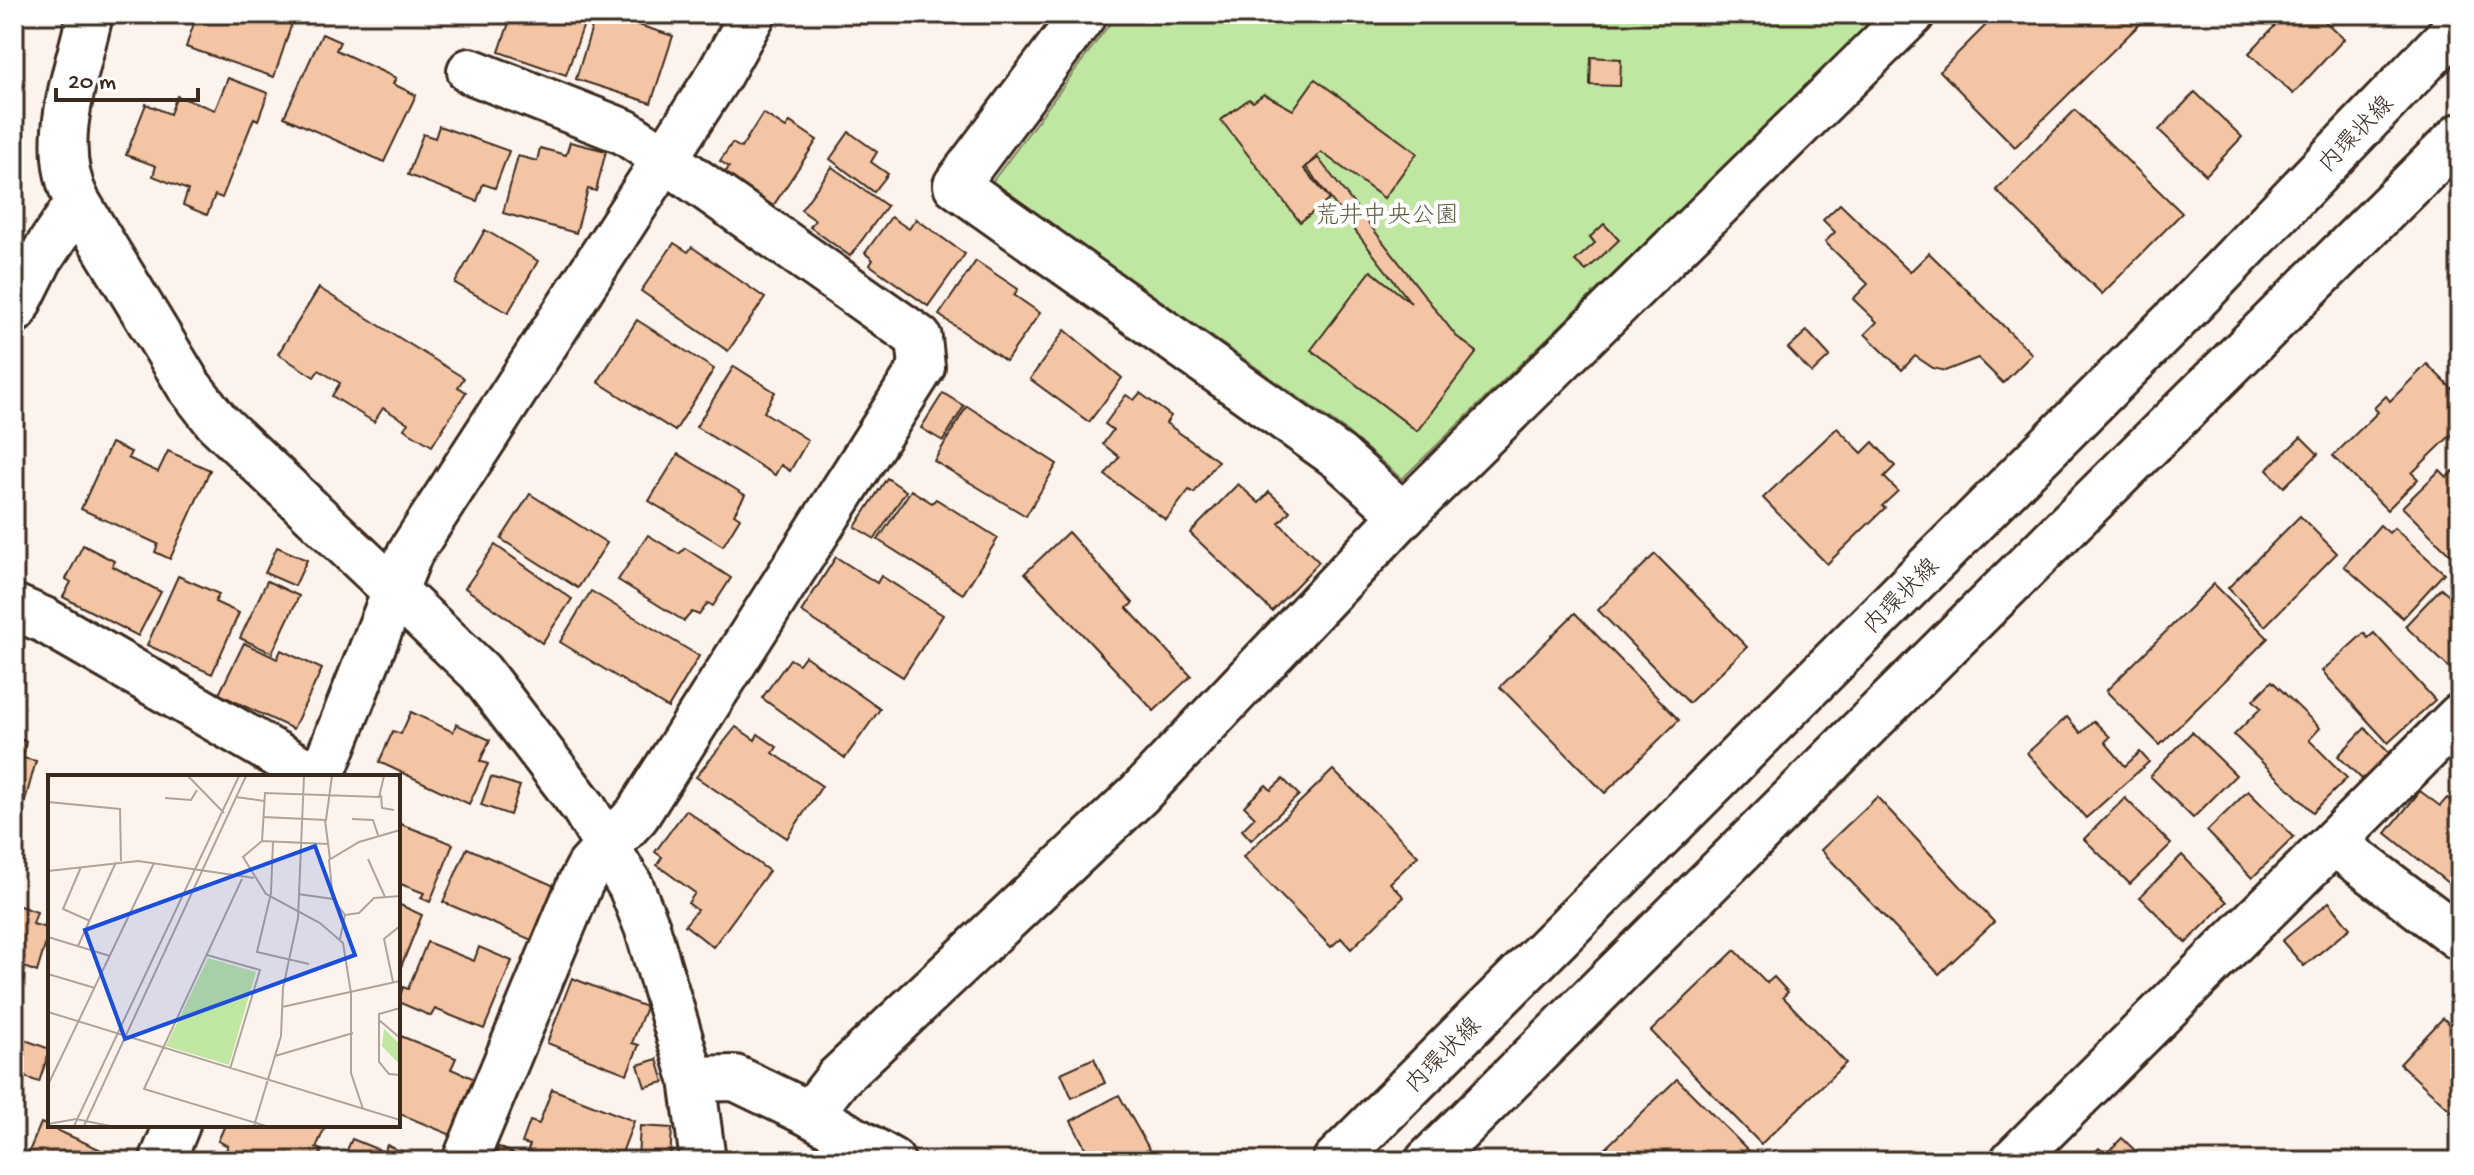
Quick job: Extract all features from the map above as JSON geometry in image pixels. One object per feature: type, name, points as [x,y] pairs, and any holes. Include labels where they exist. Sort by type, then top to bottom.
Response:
[{"type":"street","points":[[90,14],[63,141],[66,181],[189,386],[217,422],[480,672],[584,808],[631,887],[647,927],[692,1079],[703,1161]]},
{"type":"street","points":[[320,775],[393,589],[430,520],[665,159],[753,14]]},
{"type":"street","points":[[1084,14],[956,185],[1339,457],[1403,515]]},
{"type":"street","points":[[810,1114],[838,1078],[1139,794],[1403,515],[1912,14]]},
{"type":"street","name":"内環状線","points":[[1335,1161],[2178,318],[2460,24]]},
{"type":"street","points":[[465,1161],[580,884],[637,815],[922,367],[919,338],[625,132],[470,71]]},
{"type":"street","points":[[1428,1161],[2460,136]]},
{"type":"street","points":[[14,311],[40,259],[78,203]]},
{"type":"street","points":[[14,607],[44,620],[315,775]]},
{"type":"street","points":[[2013,1161],[2460,716]]},
{"type":"street","points":[[2334,843],[2460,938]]},
{"type":"street","points":[[692,1079],[735,1078],[810,1114],[892,1161]]},
{"type":"street","points":[[162,1161],[176,1127]]},
{"type":"green space","name":"荒井中央公園","points":[[1117,14],[1881,14],[1402,479],[1345,430],[992,182]]},
{"type":"building","points":[[197,14],[295,14],[274,77],[186,47]]},
{"type":"building","points":[[512,14],[554,14],[584,24],[566,75],[499,52]]},
{"type":"building","points":[[596,14],[632,14],[629,22],[673,36],[651,103],[576,79]]},
{"type":"building","points":[[1997,14],[2150,14],[2015,147],[1940,71]]},
{"type":"building","points":[[2286,14],[2317,14],[2344,39],[2293,94],[2249,53]]},
{"type":"building","points":[[322,34],[340,42],[336,50],[396,78],[393,84],[416,95],[384,162],[284,117]]},
{"type":"building","points":[[1591,57],[1621,59],[1620,86],[1590,85]]},
{"type":"building","points":[[228,78],[268,93],[258,120],[254,118],[222,198],[215,195],[207,215],[183,205],[188,190],[153,176],[156,166],[126,155],[146,104],[170,114],[177,96],[215,110]]},
{"type":"building","points":[[1315,79],[1417,153],[1384,198],[1321,152],[1304,169],[1330,199],[1300,222],[1221,120],[1249,99],[1253,102],[1264,94],[1293,110]]},
{"type":"building","points":[[2195,92],[2242,137],[2206,175],[2159,130]]},
{"type":"building","points":[[2075,110],[2182,213],[2102,294],[1996,190]]},
{"type":"building","points":[[763,113],[786,128],[790,122],[817,140],[773,206],[725,173],[729,167],[720,161],[732,143],[741,148]]},
{"type":"building","points":[[439,126],[509,151],[495,188],[483,184],[477,201],[408,175],[423,134],[435,138]]},
{"type":"building","points":[[849,132],[877,152],[871,162],[888,174],[874,192],[830,159]]},
{"type":"building","points":[[570,142],[606,151],[596,191],[588,189],[576,233],[503,213],[518,156],[537,161],[540,148],[566,155]]},
{"type":"building","points":[[1318,158],[1456,336],[1477,352],[1417,431],[1311,350],[1371,271],[1411,303],[1306,167]]},
{"type":"building","points":[[832,167],[887,206],[850,256],[810,227],[815,220],[801,210]]},
{"type":"building","points":[[1840,204],[1910,272],[1929,253],[2032,354],[2003,383],[1978,358],[1945,371],[1933,368],[1915,356],[1902,370],[1865,334],[1877,322],[1853,299],[1868,284],[1825,242],[1835,232],[1823,220]]},
{"type":"building","points":[[891,217],[909,229],[916,219],[965,254],[928,306],[870,265],[873,260],[865,253]]},
{"type":"building","points":[[1604,224],[1619,240],[1586,271],[1575,261],[1595,243],[1590,237]]},
{"type":"building","points":[[485,230],[538,261],[508,313],[455,283]]},
{"type":"building","points":[[674,243],[688,252],[692,247],[765,298],[728,351],[641,291]]},
{"type":"building","points":[[976,261],[1018,289],[1014,295],[1040,313],[1006,361],[939,315]]},
{"type":"building","points":[[319,288],[464,378],[458,387],[466,392],[432,446],[404,429],[408,423],[383,408],[374,422],[332,396],[340,383],[319,370],[314,377],[278,354]]},
{"type":"building","points":[[637,320],[714,369],[675,431],[598,382]]},
{"type":"building","points":[[1065,330],[1122,378],[1089,422],[1030,379]]},
{"type":"building","points":[[1807,331],[1830,356],[1812,373],[1788,348]]},
{"type":"building","points":[[2427,364],[2460,397],[2460,441],[2451,435],[2412,473],[2418,479],[2387,510],[2333,456],[2378,412],[2374,408],[2386,396],[2390,401]]},
{"type":"building","points":[[734,366],[775,392],[764,412],[808,440],[790,471],[781,465],[775,475],[696,427]]},
{"type":"building","points":[[943,393],[964,406],[943,441],[921,428]]},
{"type":"building","points":[[1140,393],[1171,416],[1166,423],[1218,461],[1194,493],[1189,490],[1166,520],[1105,475],[1119,457],[1103,444],[1113,430],[1105,424],[1126,395],[1134,400]]},
{"type":"building","points":[[967,406],[1057,464],[1026,516],[934,461]]},
{"type":"building","points":[[1837,428],[1862,453],[1873,442],[1895,466],[1884,477],[1898,491],[1882,506],[1885,508],[1827,564],[1763,498]]},
{"type":"building","points":[[2301,437],[2318,454],[2284,487],[2267,470]]},
{"type":"building","points":[[111,443],[131,452],[128,458],[158,472],[168,451],[210,470],[170,559],[155,552],[158,544],[81,509]]},
{"type":"building","points":[[678,454],[745,495],[734,514],[740,518],[723,546],[649,501]]},
{"type":"building","points":[[2440,470],[2447,477],[2453,471],[2460,478],[2460,564],[2402,507]]},
{"type":"building","points":[[887,478],[906,491],[875,539],[855,527]]},
{"type":"building","points":[[1238,484],[1259,503],[1269,492],[1290,511],[1279,523],[1319,562],[1272,611],[1190,533]]},
{"type":"building","points":[[911,490],[932,503],[936,499],[998,538],[963,594],[878,540]]},
{"type":"building","points":[[530,494],[607,543],[578,588],[501,539]]},
{"type":"building","points":[[2300,516],[2337,553],[2265,626],[2228,588]]},
{"type":"building","points":[[2380,525],[2389,533],[2394,528],[2444,573],[2403,618],[2344,566]]},
{"type":"building","points":[[1068,532],[1133,603],[1127,608],[1191,676],[1154,711],[1025,573]]},
{"type":"building","points":[[648,535],[679,554],[685,548],[731,578],[713,606],[708,603],[699,615],[692,612],[684,621],[618,580]]},
{"type":"building","points":[[83,545],[114,561],[112,566],[161,592],[138,636],[63,597],[71,582],[66,579]]},
{"type":"building","points":[[495,545],[572,599],[542,643],[465,588]]},
{"type":"building","points":[[277,547],[307,560],[295,586],[265,573]]},
{"type":"building","points":[[1655,554],[1747,647],[1689,703],[1598,610]]},
{"type":"building","points":[[836,557],[877,583],[881,576],[943,615],[903,677],[801,612]]},
{"type":"building","points":[[178,576],[219,594],[215,602],[239,613],[212,674],[147,645]]},
{"type":"building","points":[[267,581],[299,596],[272,653],[240,638]]},
{"type":"building","points":[[2214,584],[2268,638],[2160,745],[2106,691]]},
{"type":"building","points":[[2441,588],[2449,595],[2454,590],[2460,596],[2460,678],[2405,626]]},
{"type":"building","points":[[591,591],[699,656],[668,708],[560,642]]},
{"type":"building","points":[[1575,613],[1679,720],[1605,793],[1500,687]]},
{"type":"building","points":[[2364,633],[2368,638],[2374,633],[2435,700],[2388,743],[2322,671]]},
{"type":"building","points":[[244,643],[277,659],[281,650],[322,669],[293,729],[219,694]]},
{"type":"building","points":[[805,656],[880,709],[845,758],[762,698],[790,659],[799,664]]},
{"type":"building","points":[[2272,681],[2320,728],[2309,740],[2347,778],[2313,812],[2234,735],[2261,708],[2253,700]]},
{"type":"building","points":[[411,712],[453,732],[456,724],[490,740],[480,761],[488,764],[469,804],[379,762],[393,731],[401,734]]},
{"type":"building","points":[[2067,717],[2081,733],[2094,721],[2110,737],[2105,742],[2125,766],[2140,752],[2149,762],[2086,818],[2027,753]]},
{"type":"building","points":[[736,727],[755,740],[758,734],[777,747],[773,753],[822,786],[787,838],[696,777]]},
{"type":"building","points":[[2365,728],[2389,753],[2363,780],[2338,756]]},
{"type":"building","points":[[2192,732],[2236,775],[2193,818],[2150,776]]},
{"type":"building","points":[[14,738],[26,741],[23,758],[36,761],[14,841]]},
{"type":"building","points":[[1333,770],[1418,856],[1390,883],[1404,897],[1351,949],[1341,938],[1331,947],[1243,857]]},
{"type":"building","points":[[491,777],[520,786],[510,815],[481,805]]},
{"type":"building","points":[[1283,779],[1299,795],[1251,840],[1242,830],[1255,817],[1244,806],[1266,785],[1271,790]]},
{"type":"building","points":[[2248,791],[2294,837],[2252,878],[2207,831]]},
{"type":"building","points":[[2420,791],[2440,806],[2447,798],[2460,808],[2459,892],[2386,833]]},
{"type":"building","points":[[1877,797],[1994,922],[1939,974],[1821,850]]},
{"type":"building","points":[[2125,798],[2171,844],[2130,884],[2084,839]]},
{"type":"building","points":[[686,810],[769,871],[713,947],[685,925],[697,910],[688,903],[695,893],[657,865],[662,857],[655,852]]},
{"type":"building","points":[[400,824],[453,844],[430,902],[421,898],[424,893],[400,884]]},
{"type":"building","points":[[467,848],[557,887],[534,941],[443,902]]},
{"type":"building","points":[[2182,855],[2227,902],[2186,943],[2140,897]]},
{"type":"building","points":[[2329,902],[2350,928],[2304,966],[2282,941]]},
{"type":"building","points":[[14,904],[37,912],[33,924],[48,928],[37,972],[21,966],[15,984]]},
{"type":"building","points":[[400,905],[422,915],[400,969]]},
{"type":"building","points":[[427,942],[474,961],[479,947],[512,961],[484,1029],[435,1009],[431,1016],[400,1003],[403,987],[408,989]]},
{"type":"building","points":[[1735,950],[1767,983],[1774,977],[1788,992],[1783,997],[1846,1063],[1761,1144],[1651,1031]]},
{"type":"building","points":[[572,978],[646,1007],[632,1043],[639,1045],[627,1074],[547,1043]]},
{"type":"building","points":[[2443,1018],[2460,1034],[2460,1119],[2400,1064]]},
{"type":"building","points":[[14,1036],[48,1048],[39,1082],[14,1073]]},
{"type":"building","points":[[400,1036],[456,1058],[451,1069],[475,1079],[451,1135],[400,1114]]},
{"type":"building","points":[[1094,1058],[1105,1083],[1072,1098],[1061,1073]]},
{"type":"building","points":[[657,1059],[664,1082],[645,1087],[638,1065]]},
{"type":"building","points":[[1677,1079],[1753,1155],[1747,1161],[1592,1161]]},
{"type":"building","points":[[552,1089],[634,1121],[620,1158],[627,1161],[550,1161],[527,1152],[530,1145],[522,1143],[530,1121],[539,1124]]},
{"type":"building","points":[[1119,1095],[1156,1161],[1092,1161],[1071,1121]]},
{"type":"building","points":[[41,1123],[117,1157],[115,1161],[25,1161]]},
{"type":"building","points":[[640,1126],[672,1128],[670,1160],[638,1158]]},
{"type":"building","points":[[224,1127],[325,1127],[316,1148],[322,1150],[317,1161],[252,1161],[226,1150],[228,1146],[218,1141]]},
{"type":"building","points":[[2122,1138],[2146,1161],[2086,1161],[2099,1148],[2106,1154]]},
{"type":"building","points":[[352,1139],[384,1152],[387,1145],[423,1161],[342,1161]]},
{"type":"building","points":[[499,1147],[529,1161],[492,1161]]}]
